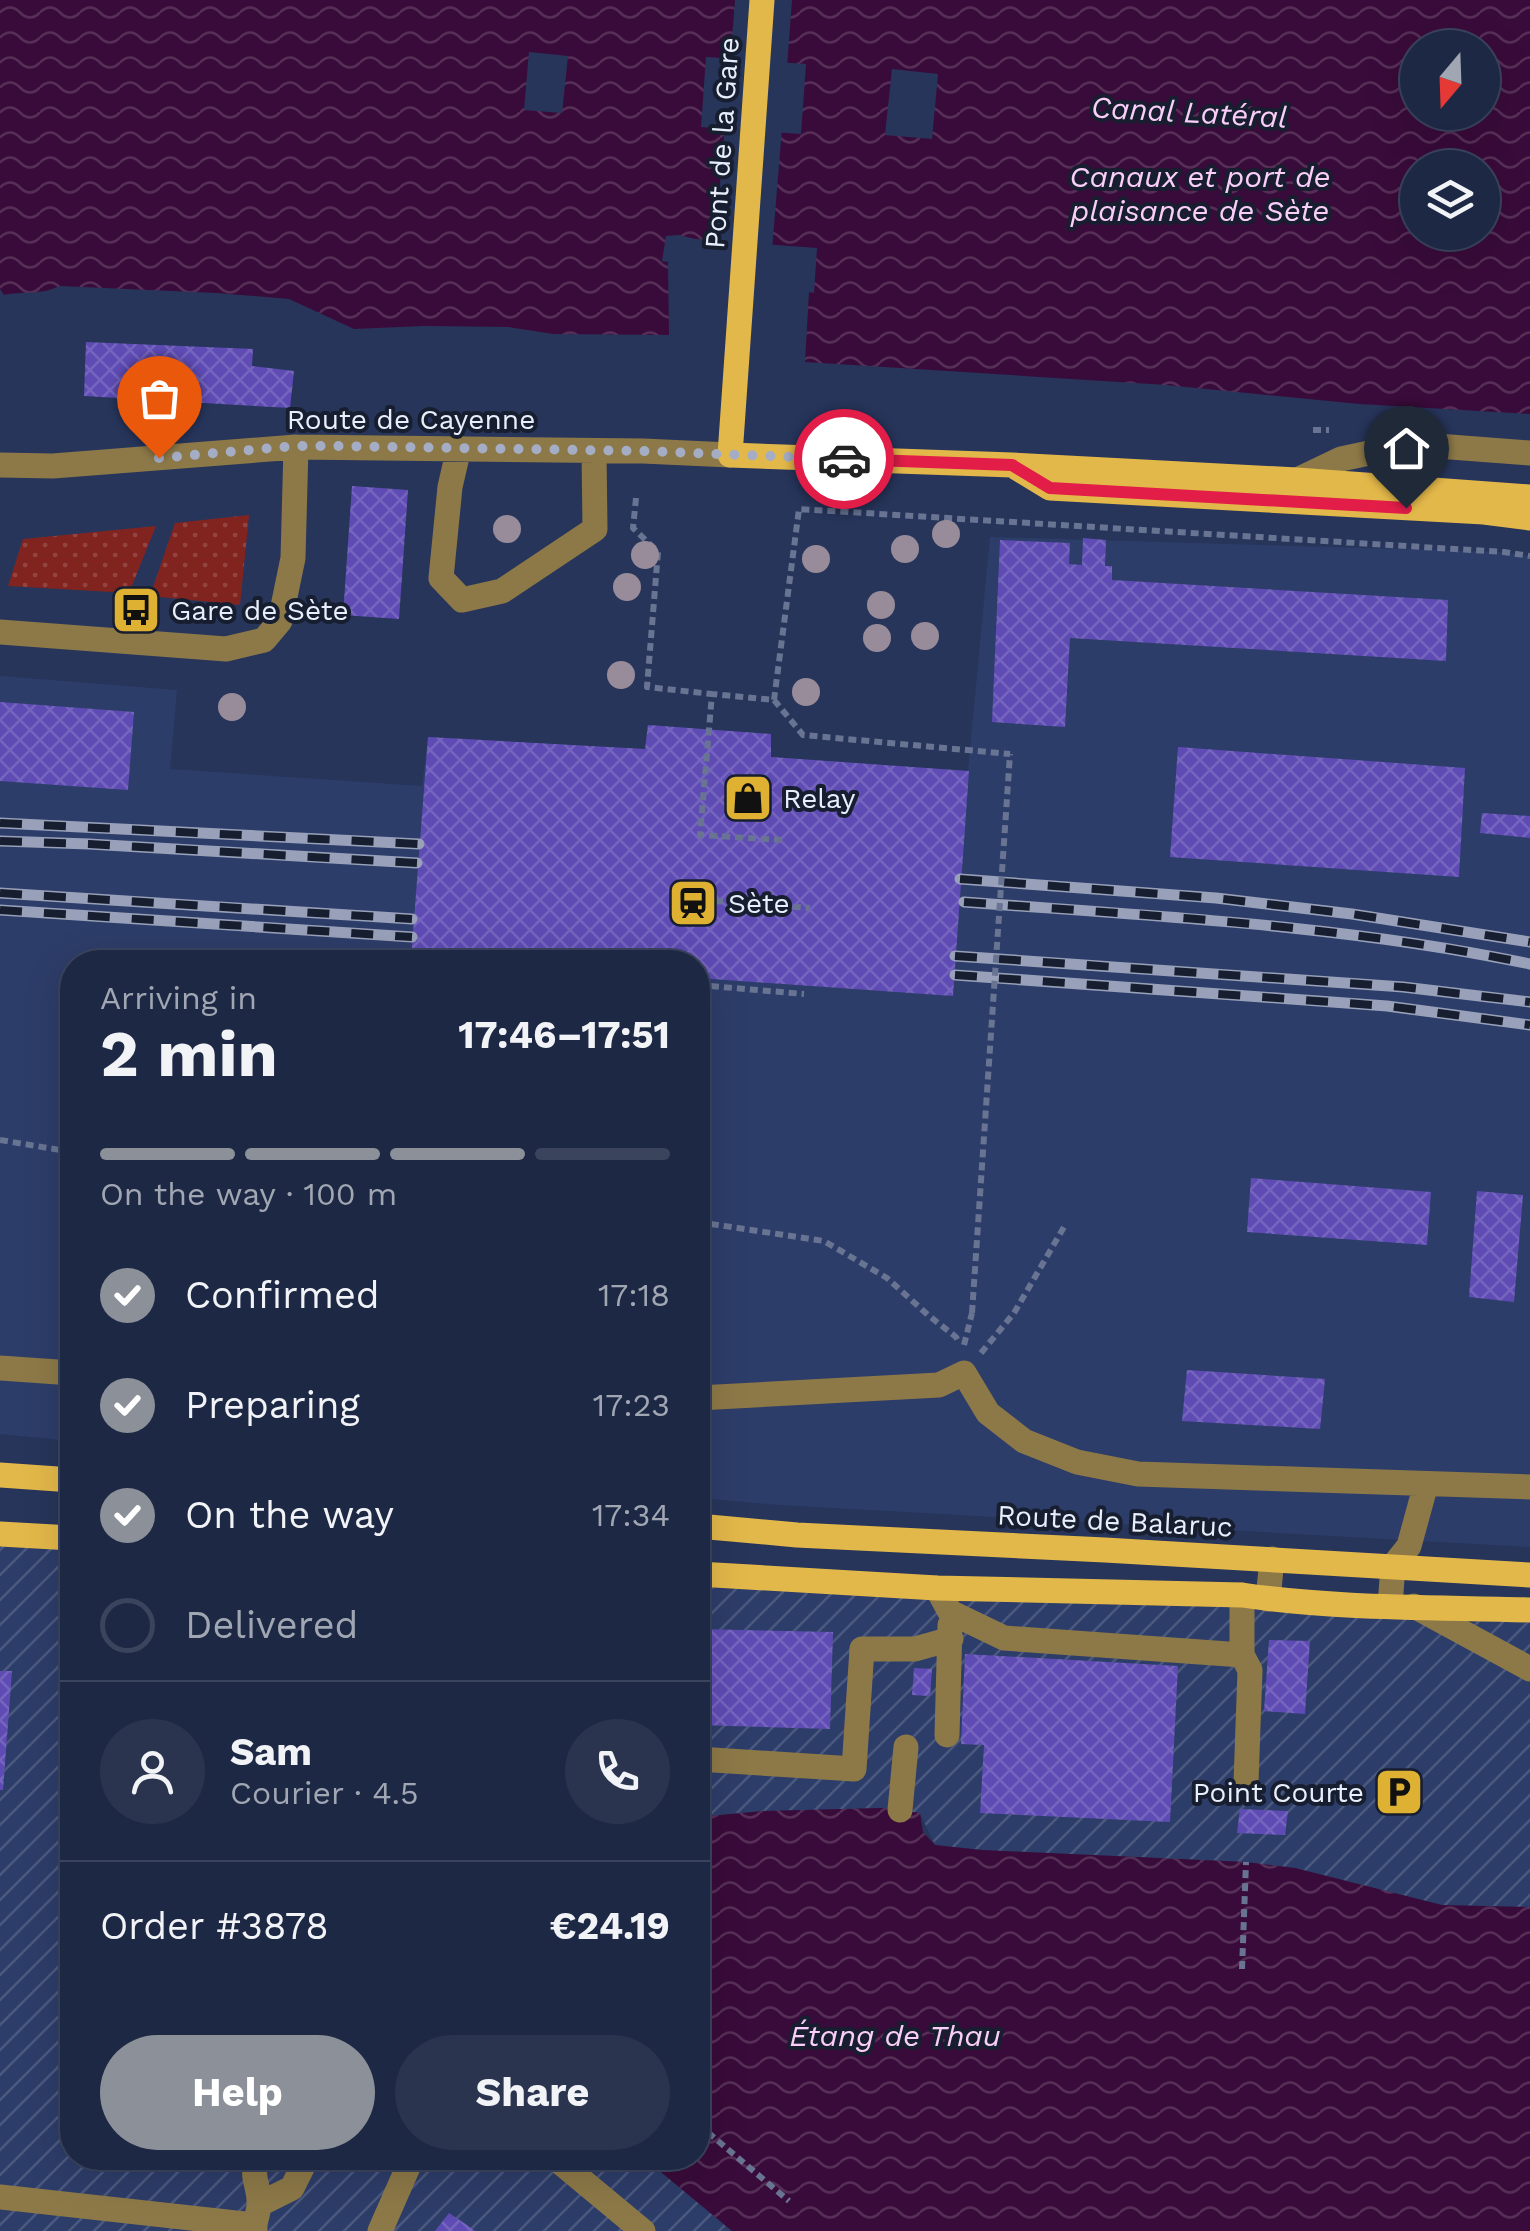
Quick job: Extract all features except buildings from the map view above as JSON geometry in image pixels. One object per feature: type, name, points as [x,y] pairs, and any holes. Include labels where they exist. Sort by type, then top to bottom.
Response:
[{"type":"main road","name":"Pont de la Gare","points":[[730,455],[762,0]]},
{"type":"main road","points":[[730,455],[1012,465],[1530,497]]},
{"type":"main road","points":[[1012,465],[1050,488],[1484,512],[1530,518]]},
{"type":"main road","points":[[1484,512],[1530,534]]},
{"type":"main road","points":[[0,1475],[60,1479]]},
{"type":"main road","name":"Route de Balaruc","points":[[710,1527],[1530,1575]]},
{"type":"main road","points":[[0,1534],[60,1537]]},
{"type":"main road","points":[[710,1575],[936,1588],[1242,1595],[1530,1610]]},
{"type":"street","points":[[1296,480],[1341,459],[1410,444],[1530,453]]},
{"type":"street","name":"Route de Cayenne","points":[[0,465],[52,466],[296,446],[730,455]]},
{"type":"street","points":[[0,632],[226,650],[264,640],[280,621],[293,558],[296,446]]},
{"type":"street","points":[[459,448],[450,487],[441,578],[462,600],[502,591],[595,530],[594,450]]},
{"type":"street","points":[[0,1368],[60,1372]]},
{"type":"street","points":[[710,1397],[939,1386],[964,1373],[988,1413],[1024,1441],[1077,1462],[1138,1474],[1530,1487]]},
{"type":"street","points":[[1426,1484],[1409,1546],[1393,1566],[1402,1606],[1530,1669]]},
{"type":"street","points":[[1268,1599],[1272,1559]]},
{"type":"street","points":[[936,1588],[950,1612],[947,1735]]},
{"type":"street","points":[[1242,1595],[1242,1655],[1250,1670],[1246,1783]]},
{"type":"street","points":[[950,1612],[1004,1638],[1242,1655]]},
{"type":"street","points":[[710,1760],[854,1769],[862,1649],[915,1649],[951,1639]]},
{"type":"street","points":[[900,1810],[906,1747]]},
{"type":"street","points":[[252,2170],[256,2220]]},
{"type":"street","points":[[0,2198],[256,2220],[292,2188],[300,2170]]},
{"type":"street","points":[[380,2231],[407,2170]]},
{"type":"street","points":[[570,2170],[643,2231]]},
{"type":"path","points":[[636,498],[633,528],[658,552],[647,687],[774,700],[803,734],[1010,754],[972,1313],[962,1351],[956,1337],[887,1278],[824,1241],[710,1224]]},
{"type":"path","points":[[774,700],[799,509],[1530,556]]},
{"type":"path","points":[[712,694],[700,836],[782,840]]},
{"type":"path","points":[[702,900],[810,908]]},
{"type":"path","points":[[710,986],[804,994]]},
{"type":"path","points":[[0,1140],[60,1150]]},
{"type":"path","points":[[964,1373],[1014,1313],[1064,1227]]},
{"type":"path","points":[[1242,1969],[1246,1862]]},
{"type":"path","points":[[710,2134],[789,2201]]},
{"type":"shaded area","points":[[249,515],[240,605],[150,596],[175,523]]},
{"type":"shaded area","points":[[156,526],[129,593],[8,586],[23,539]]},
{"type":"shaded area","points":[[990,537],[1504,552],[1530,556],[1530,1547],[710,1499],[710,950],[60,950],[60,1440],[0,1434],[0,676],[177,690],[170,769],[422,786],[428,737],[645,749],[648,725],[771,734],[771,757],[968,771]]},
{"type":"shaded area","points":[[0,1542],[60,1544],[60,2170],[658,2170],[732,2231],[0,2231]]},
{"type":"shaded area","points":[[710,1574],[1530,1613],[1530,1907],[1442,1905],[1295,1868],[1246,1862],[935,1845],[920,1813],[883,1808],[710,1816]]},
{"type":"water","name":"Canaux et port de plaisance de Sète","points":[[0,0],[1530,0],[1530,414],[805,362],[809,292],[814,293],[817,248],[679,235],[666,236],[662,261],[668,262],[669,335],[553,334],[508,327],[354,329],[289,299],[216,293],[59,286],[4,295],[0,289]],"holes":[[[529,52],[568,56],[562,113],[524,110]],[[706,57],[806,64],[801,134],[701,127]],[[892,69],[938,74],[932,139],[885,135]]]},
{"type":"water","name":"Étang de Thau","points":[[882,1808],[920,1813],[923,1832],[935,1845],[1246,1862],[1295,1868],[1442,1905],[1530,1907],[1530,2231],[732,2231],[658,2170],[710,2170],[710,1816]]},
{"type":"pier","points":[[735,0],[792,0],[787,68],[730,64]]},
{"type":"pier","points":[[725,124],[782,129],[772,250],[715,245]]},
{"type":"railway","points":[[0,823],[419,844]]},
{"type":"railway","points":[[0,841],[417,863]]},
{"type":"railway","points":[[960,879],[1216,898],[1352,914],[1530,942]]},
{"type":"railway","points":[[0,893],[412,919]]},
{"type":"railway","points":[[964,902],[1319,931],[1530,964]]},
{"type":"railway","points":[[0,910],[412,937]]},
{"type":"railway","points":[[955,956],[1403,987],[1530,1002]]},
{"type":"railway","points":[[955,975],[1387,1006],[1530,1025]]},
{"type":"way so far","points":[[159,458],[333,446],[844,459]]},
{"type":"place","name":"Gare de Sète","points":[[136,610]]},
{"type":"place","name":"Relay","points":[[748,798]]},
{"type":"place","name":"Sète","points":[[693,903]]},
{"type":"place","name":"Point Courte","points":[[1399,1792]]},
{"type":"route","points":[[844,459],[1012,465],[1050,488],[1406,508]]},
{"type":"water label","name":"Canal Latéral","points":[[1189,112]]}]
